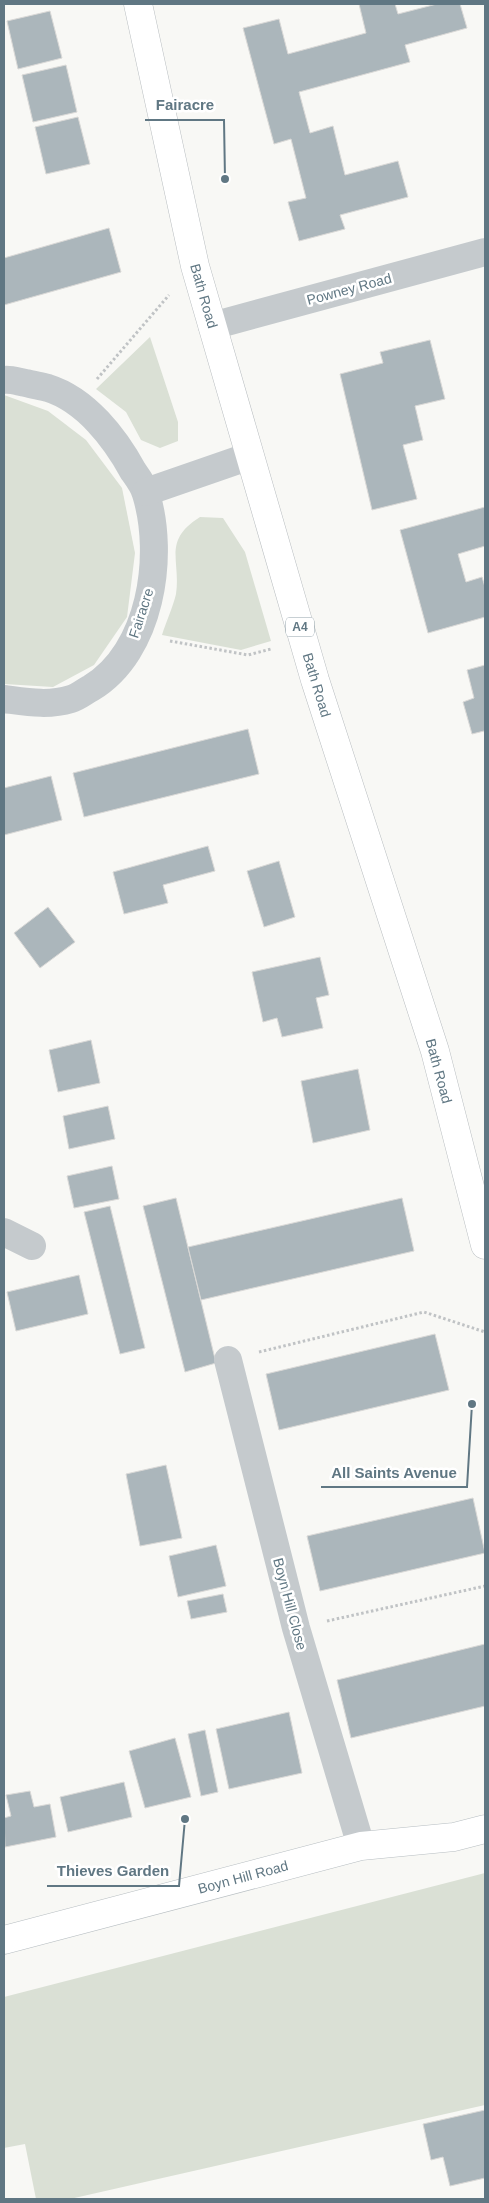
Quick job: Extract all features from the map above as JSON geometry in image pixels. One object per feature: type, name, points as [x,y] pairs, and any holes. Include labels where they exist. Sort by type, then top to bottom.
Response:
[{"type":"main road","name":"Bath Road","points":[[138,4],[195,266],[303,640],[434,1051],[485,1244]]},
{"type":"main road","name":"Boyn Hill Road","points":[[4,1940],[360,1846],[454,1837],[485,1829]]},
{"type":"street","name":"Powney Road","points":[[212,326],[485,252]]},
{"type":"street","name":"Fairacre","points":[[4,380],[49,388],[76,403],[109,435],[125,456],[146,492],[155,538],[152,578],[146,607],[137,634],[121,663],[98,684],[72,698],[41,704],[4,700]]},
{"type":"street","points":[[146,492],[250,456]]},
{"type":"street","points":[[4,1232],[32,1246]]},
{"type":"street","name":"Boyn Hill Close","points":[[228,1360],[296,1628],[360,1846]]},
{"type":"path","points":[[76,403],[195,266]]},
{"type":"path","points":[[137,634],[248,655],[303,640]]},
{"type":"path","points":[[228,1360],[424,1312],[485,1332]]},
{"type":"path","points":[[296,1628],[485,1586]]},
{"type":"shaded area","points":[[150,337],[178,422],[178,441],[160,448],[141,440],[126,412],[96,389]]},
{"type":"shaded area","points":[[4,395],[48,411],[86,440],[122,488],[135,553],[127,617],[94,665],[53,687],[4,684]]},
{"type":"shaded area","points":[[200,517],[223,518],[245,552],[271,641],[241,650],[162,635],[176,594],[177,543],[181,534],[188,526]]},
{"type":"shaded area","points":[[485,1873],[485,2105],[70,2199],[36,2199],[25,2144],[4,2148],[4,1997]]},
{"type":"building","points":[[359,4],[395,4],[398,14],[437,4],[460,4],[467,28],[405,45],[410,62],[299,92],[310,133],[333,126],[345,175],[398,161],[408,197],[340,215],[345,229],[299,241],[288,202],[306,198],[291,139],[274,144],[243,28],[279,19],[288,54],[366,33]]},
{"type":"building","points":[[50,11],[62,58],[18,69],[7,21]]},
{"type":"building","points":[[66,65],[77,112],[33,122],[22,75]]},
{"type":"building","points":[[78,117],[90,164],[46,174],[35,127]]},
{"type":"building","points":[[109,228],[121,272],[4,305],[4,258]]},
{"type":"building","points":[[430,340],[445,399],[415,406],[423,440],[403,445],[417,499],[372,510],[340,374],[383,363],[380,352]]},
{"type":"building","points":[[485,507],[485,546],[458,554],[466,582],[482,577],[485,587],[485,617],[428,633],[400,530]]},
{"type":"building","points":[[485,665],[485,735],[484,731],[472,734],[463,702],[474,698],[467,670]]},
{"type":"building","points":[[248,729],[259,774],[84,817],[73,773]]},
{"type":"building","points":[[51,776],[62,820],[4,835],[4,788]]},
{"type":"building","points":[[208,846],[215,871],[163,885],[168,903],[124,914],[113,872]]},
{"type":"building","points":[[279,861],[295,917],[264,927],[247,871]]},
{"type":"building","points":[[48,907],[75,942],[40,968],[14,933]]},
{"type":"building","points":[[320,957],[329,995],[316,998],[323,1028],[282,1037],[277,1018],[263,1022],[252,972]]},
{"type":"building","points":[[91,1040],[100,1083],[58,1092],[49,1050]]},
{"type":"building","points":[[358,1069],[370,1130],[313,1143],[301,1081]]},
{"type":"building","points":[[108,1106],[115,1139],[69,1149],[63,1116]]},
{"type":"building","points":[[112,1166],[119,1199],[74,1208],[67,1176]]},
{"type":"building","points":[[176,1198],[216,1363],[185,1372],[143,1206]]},
{"type":"building","points":[[402,1198],[414,1251],[201,1300],[188,1247]]},
{"type":"building","points":[[110,1206],[145,1348],[120,1354],[84,1212]]},
{"type":"building","points":[[79,1275],[88,1314],[16,1331],[7,1292]]},
{"type":"building","points":[[435,1334],[449,1390],[279,1430],[266,1374]]},
{"type":"building","points":[[166,1465],[182,1538],[140,1546],[126,1474]]},
{"type":"building","points":[[473,1498],[485,1553],[320,1591],[307,1536]]},
{"type":"building","points":[[216,1545],[226,1586],[178,1597],[169,1556]]},
{"type":"building","points":[[223,1594],[227,1612],[191,1619],[187,1601]]},
{"type":"building","points":[[485,1644],[485,1706],[351,1738],[337,1680]]},
{"type":"building","points":[[289,1712],[302,1773],[229,1789],[216,1729]]},
{"type":"building","points":[[205,1730],[218,1792],[201,1796],[188,1734]]},
{"type":"building","points":[[175,1738],[191,1797],[145,1808],[129,1751]]},
{"type":"building","points":[[124,1782],[132,1817],[68,1832],[60,1797]]},
{"type":"building","points":[[30,1791],[34,1807],[50,1804],[56,1837],[5,1847],[4,1818],[11,1816],[6,1795]]},
{"type":"building","points":[[485,2110],[485,2178],[450,2186],[443,2157],[431,2160],[423,2124]]},
{"type":"place","name":"Fairacre","points":[[225,179]]},
{"type":"place","name":"All Saints Avenue","points":[[472,1404]]},
{"type":"place","name":"Thieves Garden","points":[[185,1819]]}]
